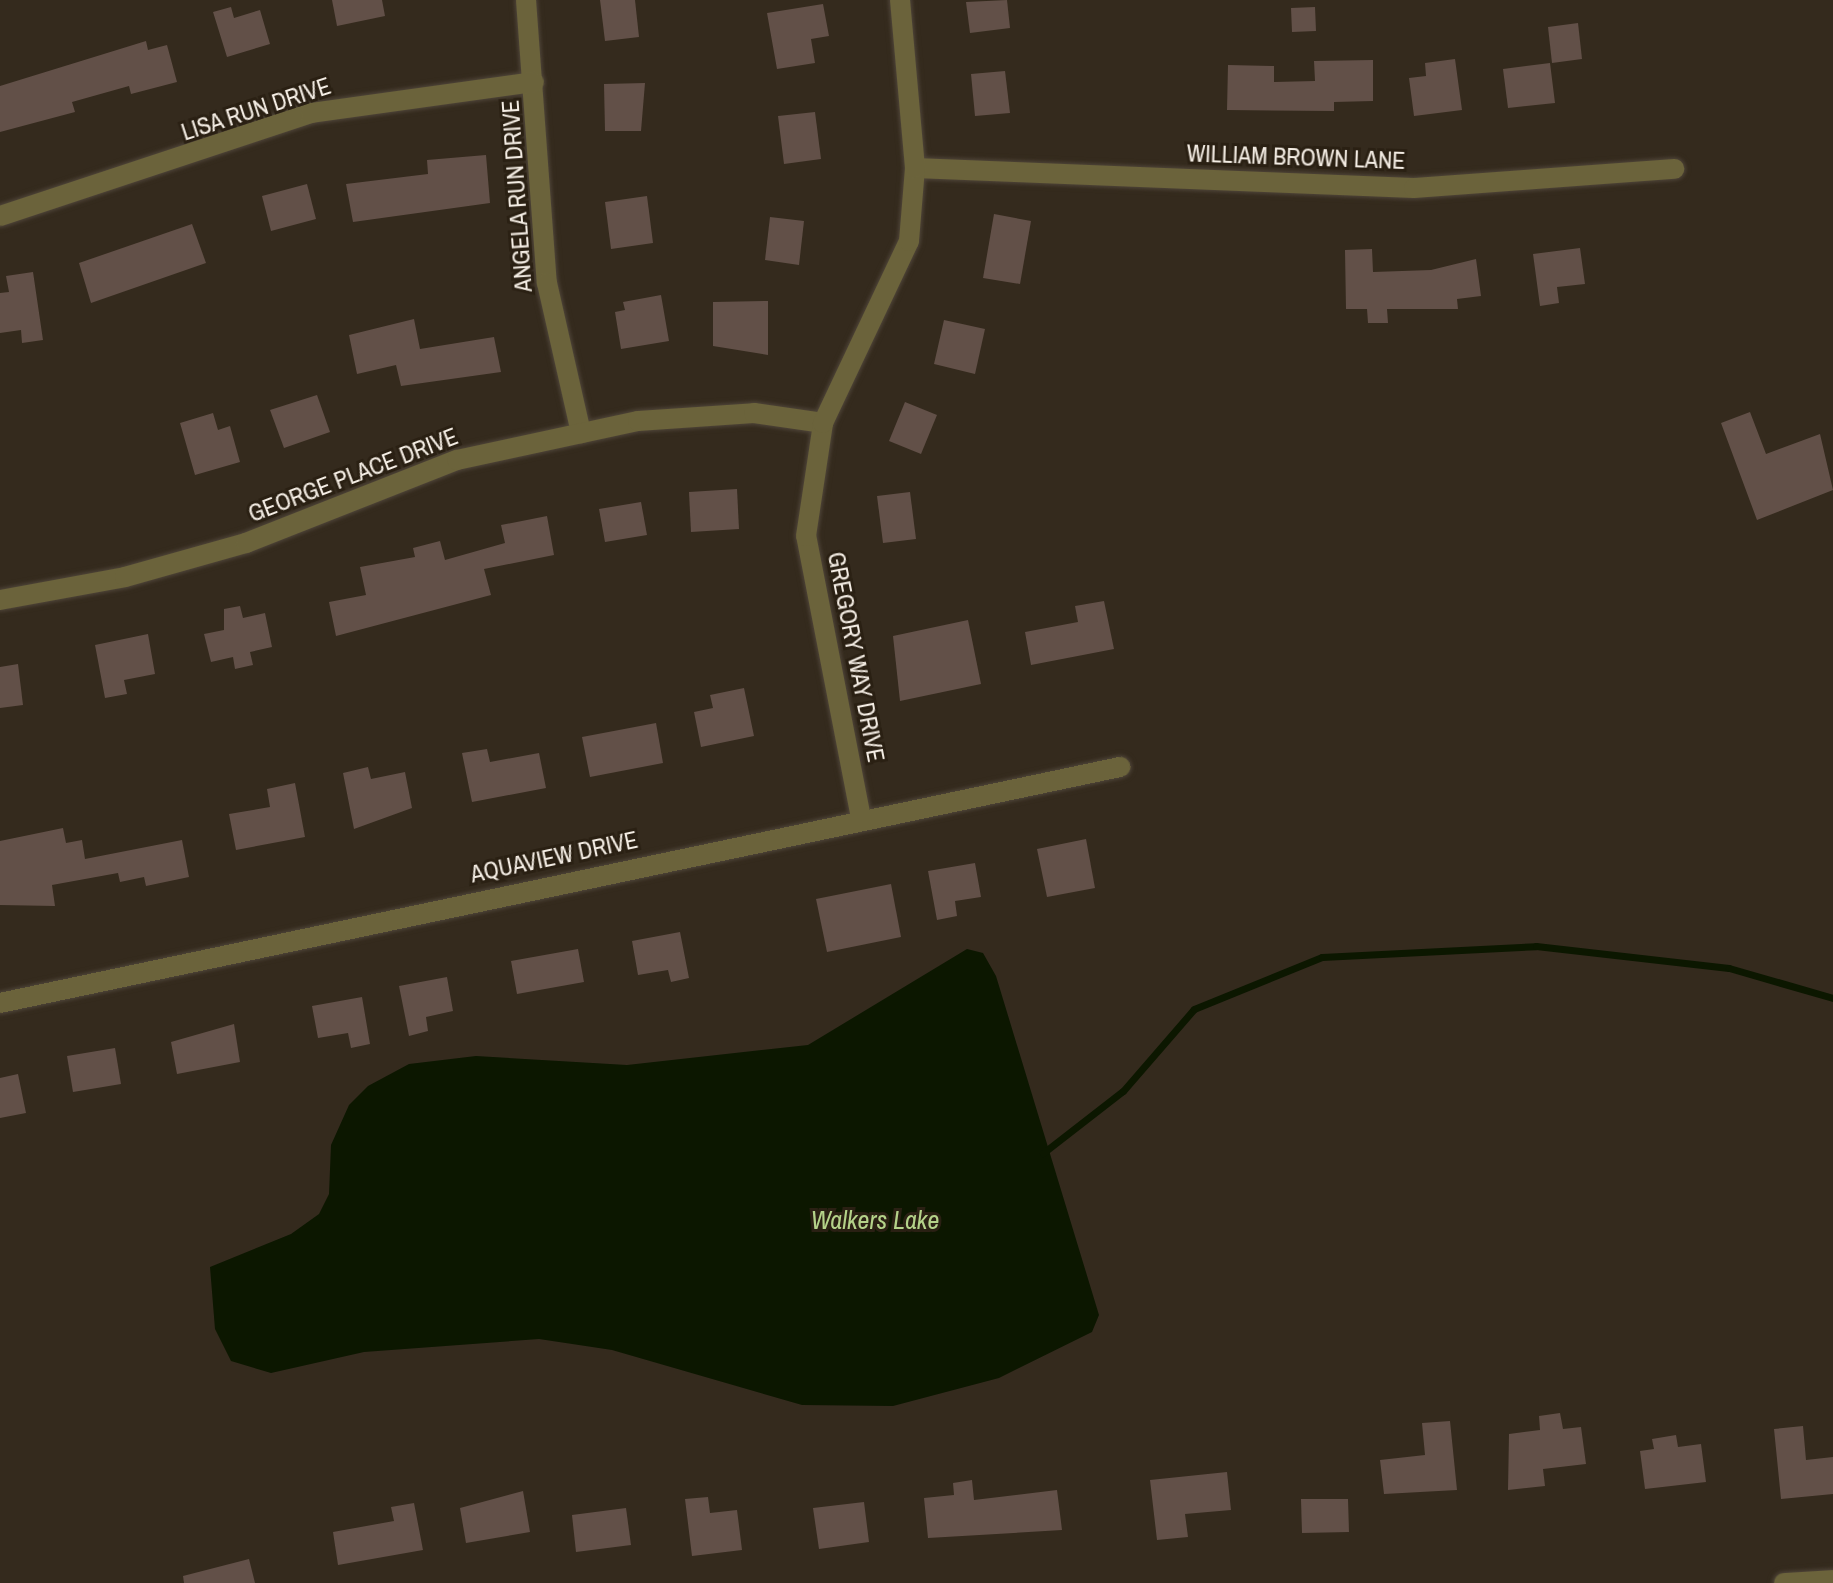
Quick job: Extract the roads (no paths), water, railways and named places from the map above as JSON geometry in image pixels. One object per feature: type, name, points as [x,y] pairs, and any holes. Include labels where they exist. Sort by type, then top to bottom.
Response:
[{"type":"street","name":"ANGELA RUN DRIVE","points":[[526,0],[547,283],[581,433]]},
{"type":"street","name":"GREGORY WAY DRIVE","points":[[861,818],[810,577],[806,536],[823,423],[909,241],[915,168],[900,0]]},
{"type":"street","name":"LISA RUN DRIVE","points":[[0,216],[311,113],[534,82]]},
{"type":"street","name":"WILLIAM BROWN LANE","points":[[915,168],[1414,188],[1674,169]]},
{"type":"street","name":"GEORGE PLACE DRIVE","points":[[0,600],[231,548],[457,460],[581,433],[754,413],[823,423]]},
{"type":"street","name":"AQUAVIEW DRIVE","points":[[0,1003],[861,818],[1120,767]]},
{"type":"street","points":[[1784,1583],[1833,1580]]},
{"type":"water","name":"Walkers Lake","points":[[967,949],[983,953],[996,976],[1099,1315],[1092,1332],[999,1378],[893,1406],[802,1405],[612,1350],[539,1339],[364,1352],[271,1373],[231,1361],[215,1329],[210,1267],[291,1234],[319,1214],[329,1194],[331,1145],[349,1105],[368,1086],[409,1064],[476,1056],[627,1065],[808,1045]]},
{"type":"waterway","points":[[1043,1153],[1123,1091],[1194,1009],[1322,957],[1536,946],[1729,968],[1833,998]]}]
